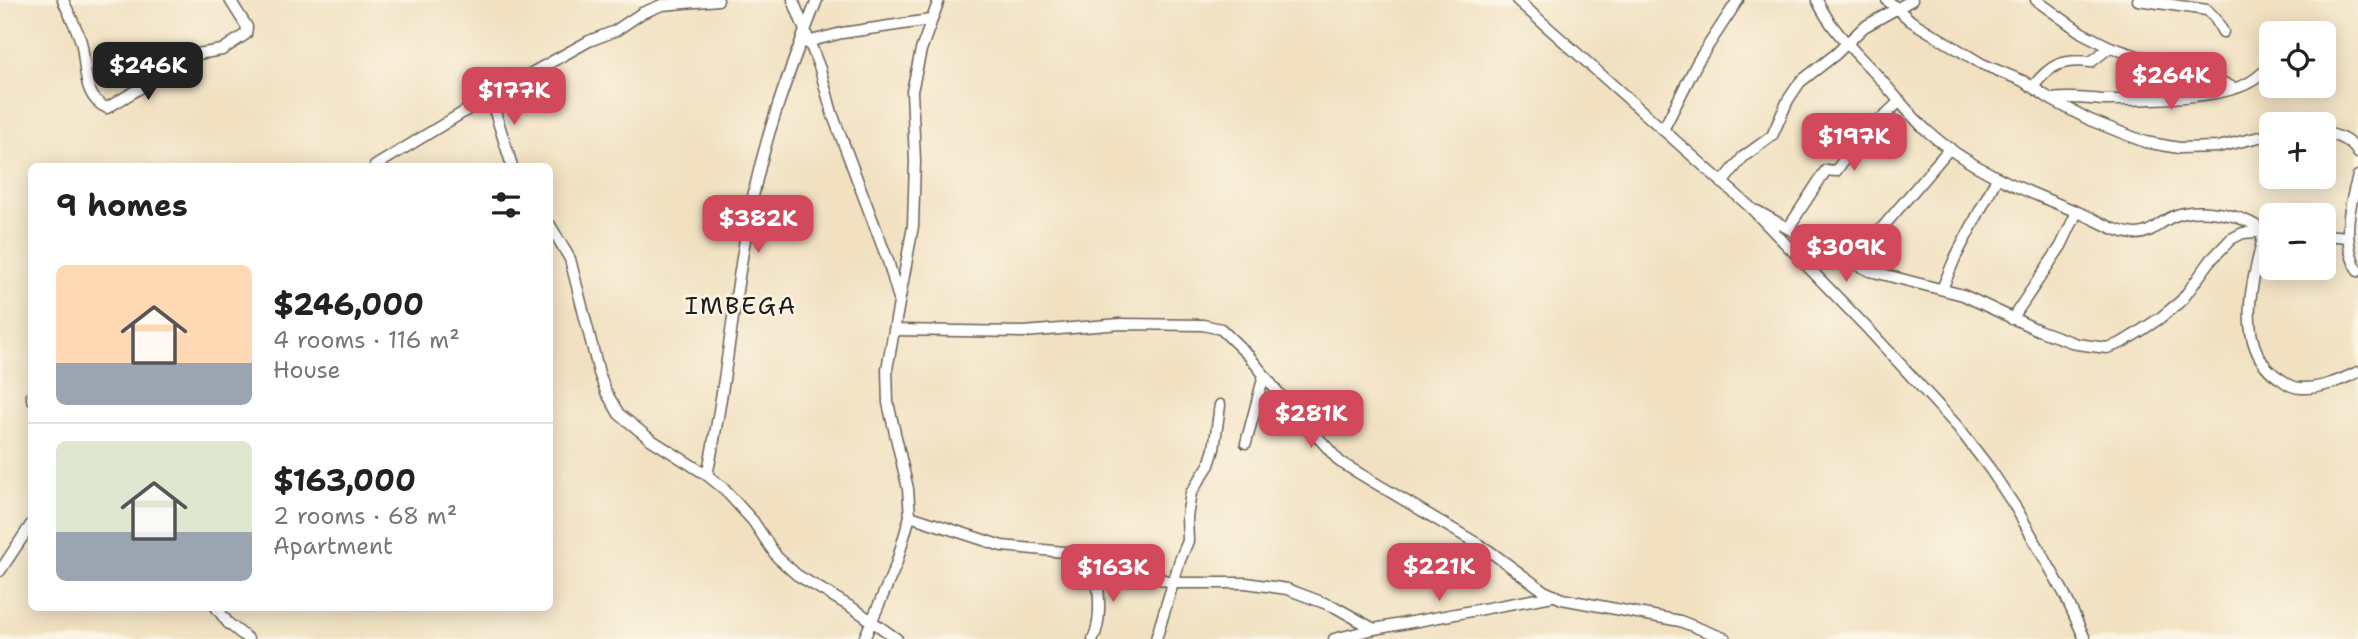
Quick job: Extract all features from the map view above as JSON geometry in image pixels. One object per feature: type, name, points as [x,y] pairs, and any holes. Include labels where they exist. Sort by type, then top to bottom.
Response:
[{"type":"street","points":[[63,0],[82,44],[87,84],[98,102],[107,108],[200,52],[222,50],[246,34],[247,27],[230,0]]},
{"type":"street","points":[[380,163],[490,96],[589,41],[615,31],[653,8],[718,0]]},
{"type":"street","points":[[793,0],[804,39],[820,69],[832,113],[888,261],[900,303]]},
{"type":"street","points":[[707,475],[717,423],[734,296],[752,202],[767,146],[817,0]]},
{"type":"street","points":[[864,639],[896,565],[910,516],[908,489],[888,403],[887,369],[913,226],[915,161],[912,91],[916,67],[939,0]]},
{"type":"street","points":[[1517,0],[1596,73],[1750,207],[1957,426],[1990,469],[2039,547],[2085,639]]},
{"type":"street","points":[[1663,130],[1698,61],[1738,0]]},
{"type":"street","points":[[1817,0],[1846,43],[1926,130],[1997,178],[2115,230],[2130,233],[2147,233],[2168,218],[2180,214],[2206,212],[2231,216],[2259,227]]},
{"type":"street","points":[[1886,0],[1911,22],[1939,40],[1982,64],[2023,81],[2090,120],[2164,147],[2218,147],[2259,137]]},
{"type":"street","points":[[1722,183],[1743,157],[1772,136],[1788,100],[1800,82],[1872,22],[1912,0]]},
{"type":"street","points":[[2036,0],[2082,33],[2110,47],[2137,56],[2193,68],[2234,88]]},
{"type":"street","points":[[2138,0],[2207,10],[2223,32]]},
{"type":"street","points":[[804,39],[930,20]]},
{"type":"street","points":[[2033,87],[2054,66],[2073,60],[2091,62],[2110,47]]},
{"type":"street","points":[[2052,100],[2067,97],[2122,100],[2199,96],[2234,88],[2259,75]]},
{"type":"street","points":[[490,96],[511,163]]},
{"type":"street","points":[[1789,227],[1826,171],[1835,172],[1865,130],[1900,101]]},
{"type":"street","points":[[2336,137],[2348,141],[2358,153]]},
{"type":"street","points":[[1870,271],[1874,247],[1882,228],[1950,148]]},
{"type":"street","points":[[2358,176],[2349,208],[2348,237],[2350,252],[2358,271]]},
{"type":"street","points":[[1942,289],[1955,258],[1997,178]]},
{"type":"street","points":[[1750,207],[1870,271],[1942,289],[2077,344],[2106,348],[2121,343],[2182,300],[2211,260],[2231,239],[2243,233],[2259,232]]},
{"type":"street","points":[[2012,319],[2061,246],[2077,212]]},
{"type":"street","points":[[553,230],[570,259],[599,373],[619,414],[707,475],[753,520],[786,567],[897,639]]},
{"type":"street","points":[[2336,236],[2348,237]]},
{"type":"street","points":[[2259,266],[2250,306],[2250,323],[2255,348],[2261,361],[2275,376],[2300,388],[2335,382],[2358,372]]},
{"type":"street","points":[[895,330],[1024,332],[1120,324],[1203,324],[1221,329],[1340,462],[1488,550],[1553,596]]},
{"type":"street","points":[[1247,443],[1264,375]]},
{"type":"street","points":[[1156,639],[1188,541],[1187,517],[1191,493],[1209,465],[1214,450],[1220,404]]},
{"type":"street","points":[[910,516],[1002,546],[1074,553],[1174,583],[1246,583],[1286,589],[1335,607],[1374,629]]},
{"type":"street","points":[[0,572],[28,529]]},
{"type":"street","points":[[1093,639],[1098,627],[1096,559]]},
{"type":"street","points":[[1335,639],[1374,629],[1553,596],[1680,621],[1726,639]]},
{"type":"street","points":[[219,611],[228,623],[248,639]]},
{"type":"district","name":"IMBEGA","points":[[741,306]]}]
